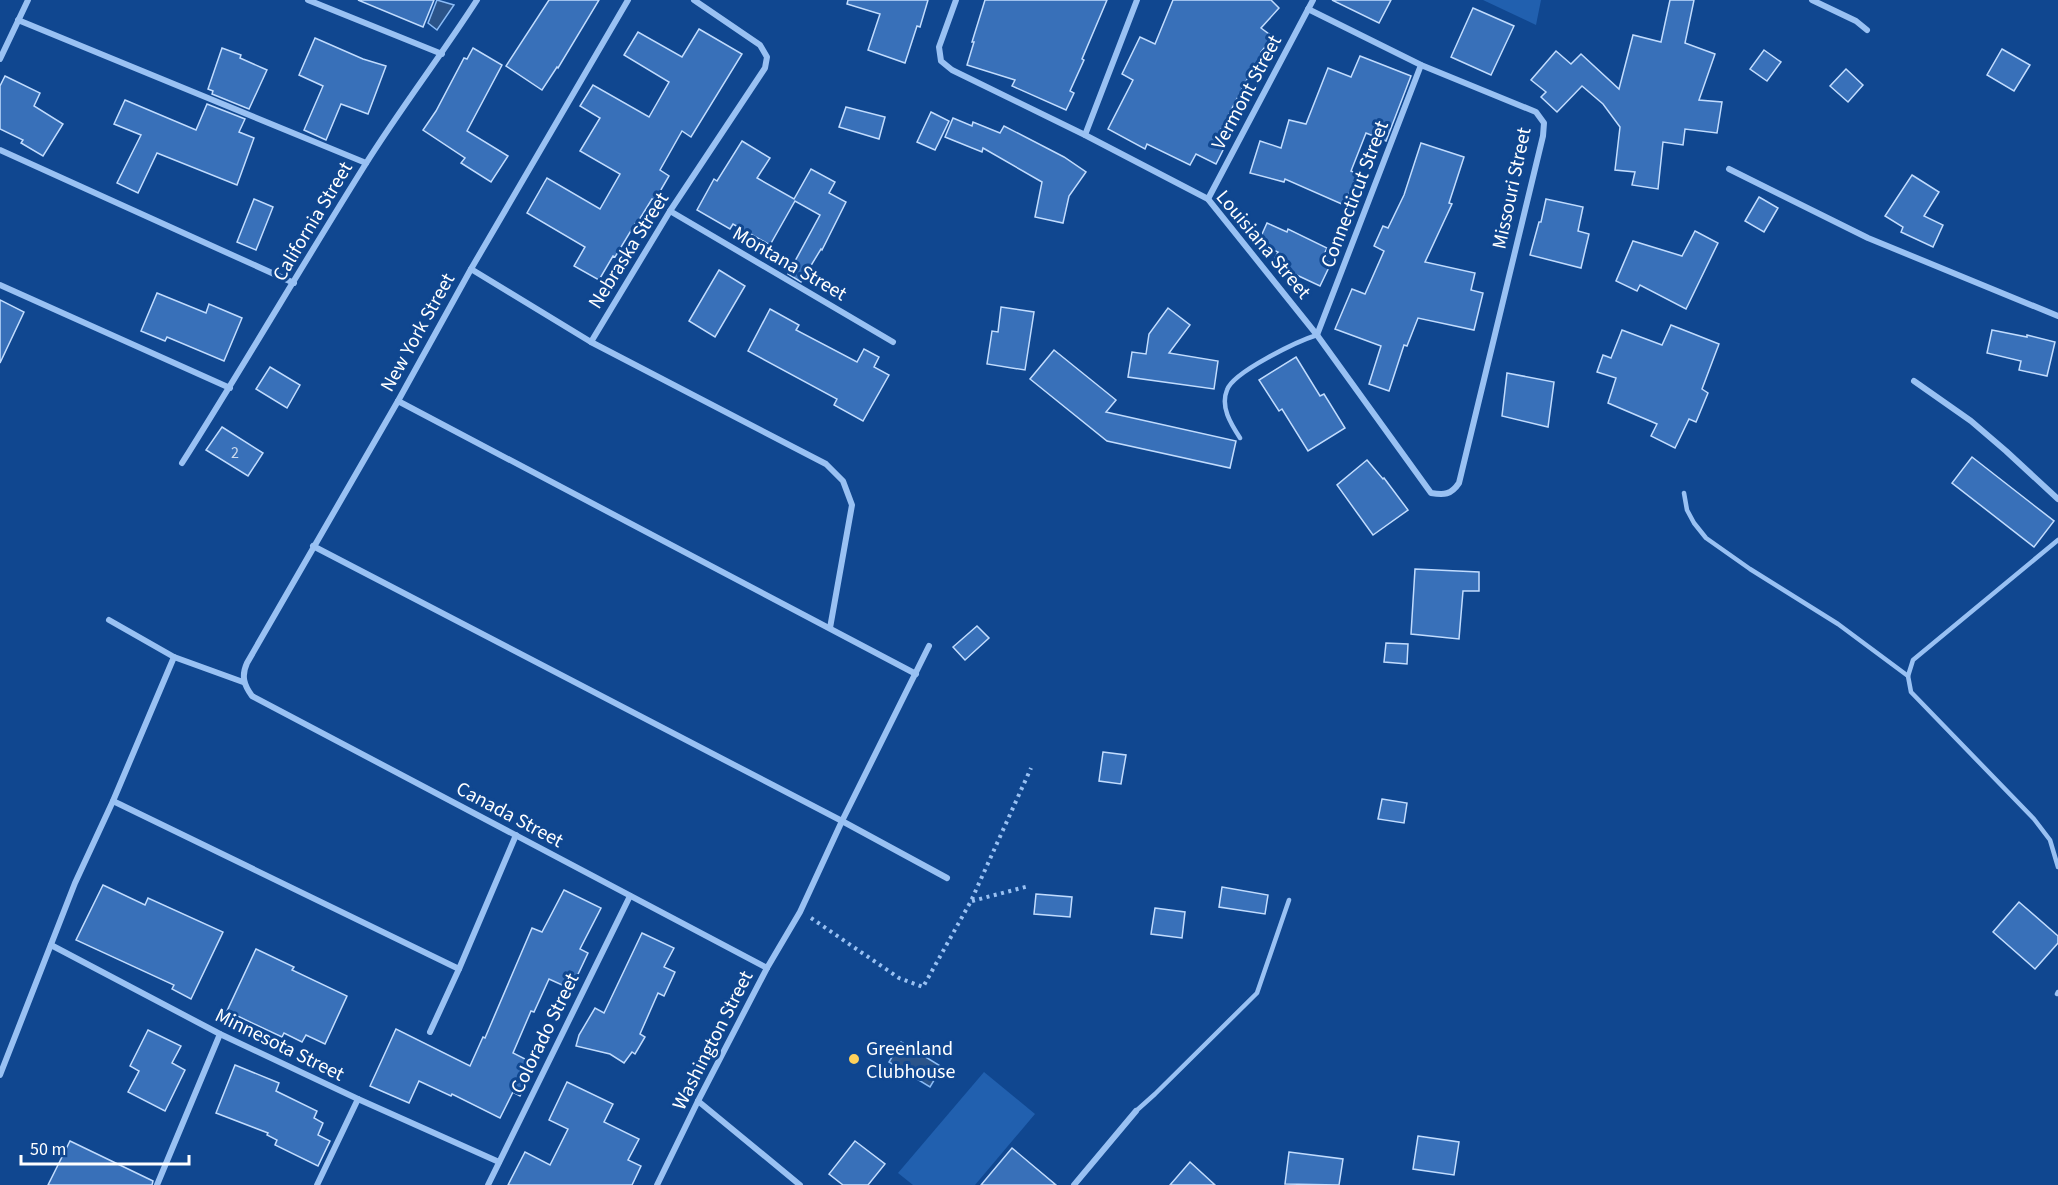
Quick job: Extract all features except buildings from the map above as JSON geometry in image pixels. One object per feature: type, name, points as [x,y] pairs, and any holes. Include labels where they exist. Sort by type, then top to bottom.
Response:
[{"type":"street","points":[[0,59],[28,0]]},
{"type":"street","points":[[308,0],[442,54]]},
{"type":"street","name":"California Street","points":[[182,463],[366,164],[477,0]]},
{"type":"street","name":"New York Street","points":[[243,682],[243,671],[247,663],[313,546],[398,401],[471,268],[628,0]]},
{"type":"street","name":"Nebraska Street","points":[[591,342],[670,212],[765,68],[767,57],[760,45],[694,0]]},
{"type":"street","name":"Louisiana Street","points":[[956,0],[939,47],[941,61],[952,70],[1085,135],[1208,199],[1317,335],[1431,493]]},
{"type":"street","points":[[1085,135],[1137,0]]},
{"type":"street","name":"Vermont Street","points":[[1208,199],[1313,0]]},
{"type":"street","points":[[1812,0],[1856,21],[1867,30]]},
{"type":"street","name":"Missouri Street","points":[[1308,9],[1420,65],[1536,112],[1544,123],[1543,136],[1459,483],[1454,491],[1444,495],[1431,493]]},
{"type":"street","points":[[18,20],[366,164]]},
{"type":"street","name":"Connecticut Street","points":[[1317,335],[1420,65]]},
{"type":"street","points":[[0,150],[294,283]]},
{"type":"street","points":[[1729,169],[1868,238],[2058,316]]},
{"type":"street","name":"Montana Street","points":[[670,212],[893,342]]},
{"type":"street","points":[[471,268],[591,342],[826,464],[843,481],[852,505],[830,628]]},
{"type":"street","points":[[0,285],[230,388]]},
{"type":"street","points":[[1914,381],[1971,421],[2007,451],[2058,500]]},
{"type":"street","points":[[398,401],[916,674]]},
{"type":"street","points":[[313,546],[947,878]]},
{"type":"street","points":[[109,620],[174,657],[243,682]]},
{"type":"street","name":"Washington Street","points":[[657,1185],[767,968],[800,912],[842,821],[929,646]]},
{"type":"street","points":[[0,1075],[75,883],[113,801],[174,657]]},
{"type":"street","name":"Canada Street","points":[[243,682],[252,696],[767,968]]},
{"type":"street","points":[[113,801],[459,969]]},
{"type":"street","points":[[430,1032],[516,835]]},
{"type":"street","name":"Colorado Street","points":[[488,1185],[630,896]]},
{"type":"street","name":"Minnesota Street","points":[[51,945],[220,1034],[499,1162]]},
{"type":"street","points":[[157,1185],[220,1034]]},
{"type":"street","points":[[317,1185],[358,1099]]},
{"type":"street","points":[[698,1101],[800,1185]]},
{"type":"street","points":[[1074,1185],[1136,1111]]},
{"type":"lane","points":[[1240,438],[1230,423],[1225,406],[1225,392],[1230,382],[1263,361],[1304,339],[1317,335]]},
{"type":"lane","points":[[1684,493],[1688,510],[1706,538],[1838,624],[1908,676]]},
{"type":"lane","points":[[2058,540],[1913,660],[1908,676],[1911,692],[2034,819],[2050,840],[2058,867]]},
{"type":"lane","points":[[1136,1111],[1257,993],[1289,900]]},
{"type":"path","points":[[800,912],[817,921],[899,978],[922,987],[971,901],[1031,768]]},
{"type":"path","points":[[971,901],[1029,886]]},
{"type":"shaded area","points":[[437,0],[454,5],[437,30],[428,23]]},
{"type":"shaded area","points":[[1483,0],[1541,0],[1536,25]]},
{"type":"shaded area","points":[[901,1042],[942,1067],[930,1087],[889,1062]]},
{"type":"shaded area","points":[[984,1072],[1035,1114],[975,1185],[913,1185],[898,1173]]},
{"type":"place","name":"Greenland Clubhouse","points":[[854,1059]]}]
